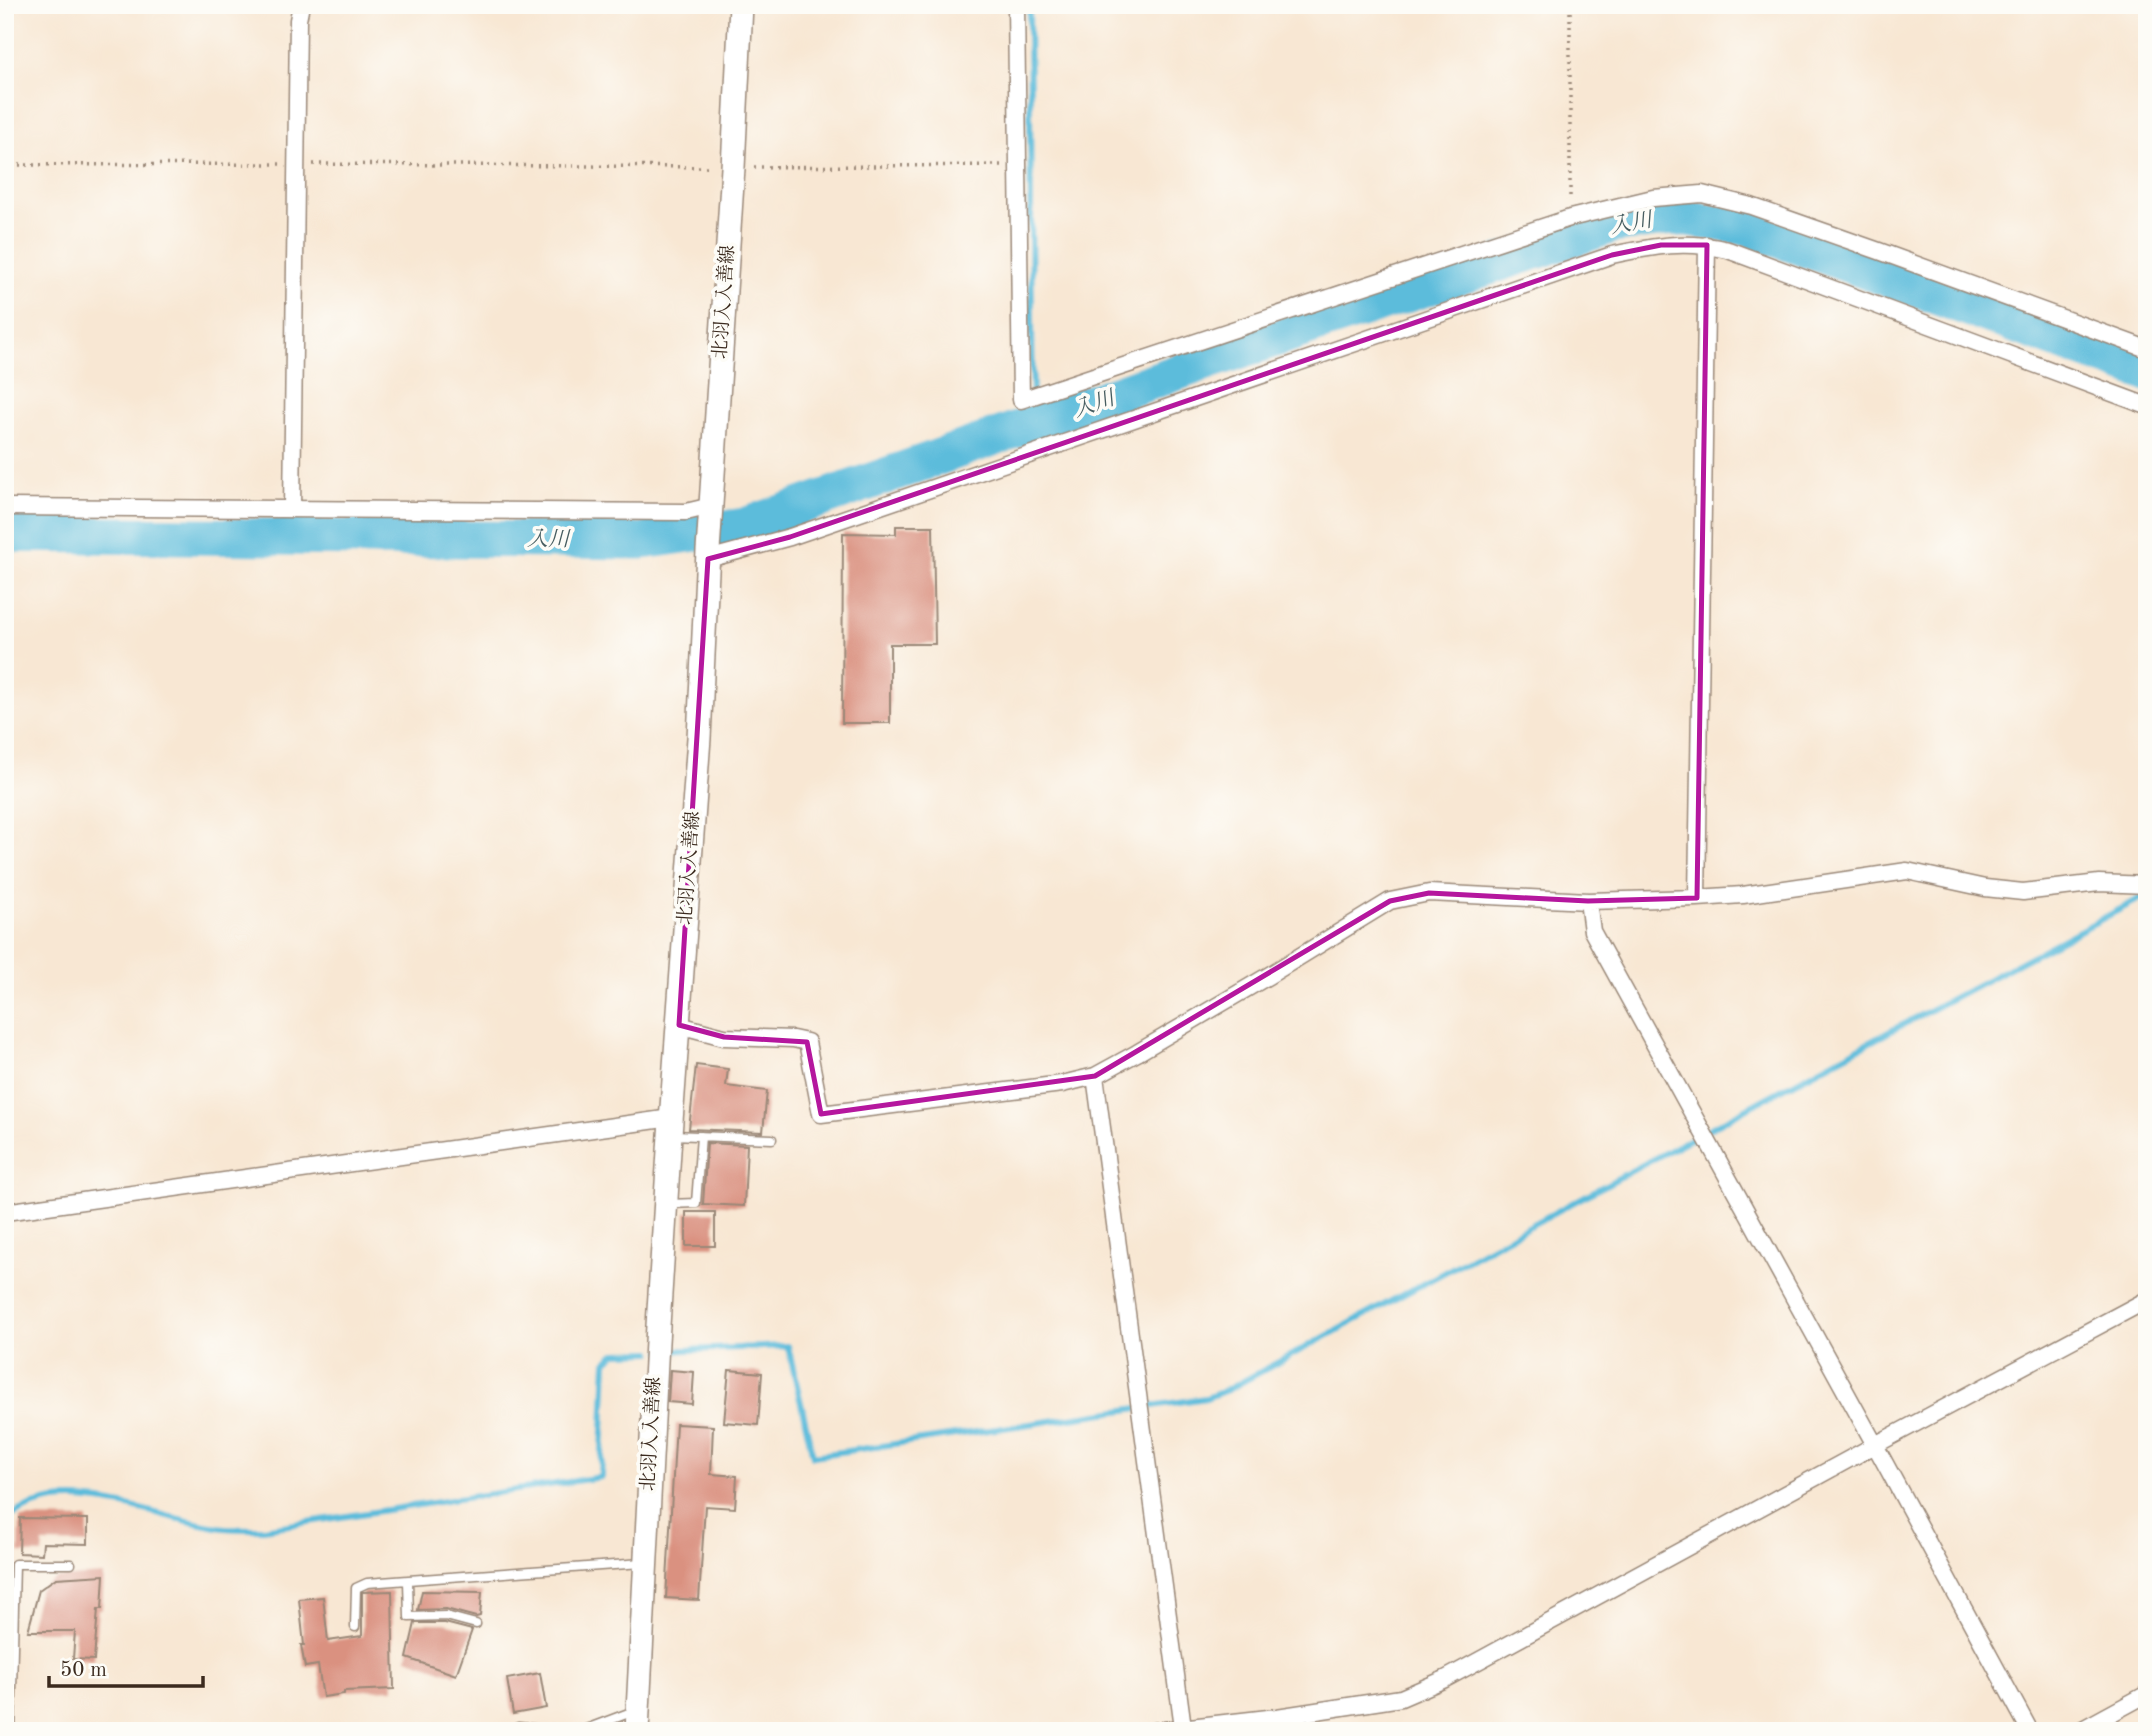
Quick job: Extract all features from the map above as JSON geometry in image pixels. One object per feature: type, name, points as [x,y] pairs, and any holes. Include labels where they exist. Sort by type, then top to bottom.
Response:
[{"type":"main road","name":"北羽入入善線","points":[[638,1720],[666,1204],[699,738],[741,5]]},
{"type":"street","points":[[292,509],[298,20],[301,5]]},
{"type":"street","points":[[1016,5],[1021,400],[1570,218],[1653,198],[1702,194],[1790,219],[2147,349]]},
{"type":"street","points":[[708,555],[790,537],[1612,255],[1661,245],[1707,245],[1728,250],[2147,406]]},
{"type":"street","points":[[1697,898],[1707,245]]},
{"type":"street","points":[[5,507],[711,511]]},
{"type":"street","points":[[679,1025],[724,1037],[793,1039],[807,1042],[821,1114],[1062,1084],[1094,1076],[1268,976],[1390,901],[1429,893],[1588,901],[1697,898],[1743,895],[1908,871],[1984,888],[2023,892],[2099,884],[2147,885]]},
{"type":"street","points":[[1588,901],[1592,931],[2030,1731]]},
{"type":"street","points":[[1094,1076],[1183,1727]]},
{"type":"street","points":[[5,1212],[671,1127]]},
{"type":"street","points":[[1155,1731],[1183,1727],[1278,1724],[1401,1698],[1445,1679],[2147,1300]]},
{"type":"street","points":[[2079,1731],[2147,1694]]},
{"type":"lane","points":[[671,1127],[701,1136],[772,1139]]},
{"type":"lane","points":[[666,1204],[696,1203],[701,1136]]},
{"type":"lane","points":[[355,1627],[356,1588],[367,1583],[645,1563]]},
{"type":"lane","points":[[11,1731],[15,1564],[71,1564]]},
{"type":"lane","points":[[408,1581],[409,1617],[446,1616],[476,1624]]},
{"type":"lane","points":[[581,1731],[638,1720]]},
{"type":"lane","points":[[517,1731],[518,1727],[568,1731]]},
{"type":"path","points":[[1570,5],[1570,218]]},
{"type":"path","points":[[5,165],[1018,165]]},
{"type":"highlighted area","points":[[1661,245],[1707,245],[1697,898],[1588,901],[1429,893],[1390,901],[1095,1076],[821,1114],[807,1042],[724,1037],[679,1025],[708,559],[790,537],[1612,255]]},
{"type":"building","points":[[896,526],[933,526],[935,644],[890,644],[890,723],[842,723],[843,533],[896,534]]},
{"type":"building","points":[[696,1065],[728,1069],[726,1086],[767,1091],[763,1132],[689,1129]]},
{"type":"building","points":[[707,1143],[747,1145],[744,1206],[703,1204]]},
{"type":"building","points":[[686,1212],[715,1212],[715,1246],[686,1246]]},
{"type":"building","points":[[670,1370],[694,1372],[692,1404],[668,1402]]},
{"type":"building","points":[[729,1370],[762,1373],[758,1425],[724,1422]]},
{"type":"building","points":[[676,1424],[713,1426],[711,1474],[737,1476],[735,1508],[705,1506],[699,1600],[666,1598]]},
{"type":"building","points":[[20,1518],[88,1519],[88,1544],[43,1543],[42,1554],[19,1553]]},
{"type":"building","points":[[104,1575],[94,1660],[73,1659],[75,1631],[28,1631],[39,1590],[56,1578]]},
{"type":"building","points":[[392,1591],[394,1689],[344,1691],[344,1694],[323,1697],[318,1665],[305,1667],[299,1599],[323,1597],[328,1641],[362,1636],[362,1592]]},
{"type":"building","points":[[422,1591],[482,1592],[480,1616],[446,1609],[418,1610]]},
{"type":"building","points":[[415,1623],[445,1623],[472,1630],[456,1675],[407,1658]]},
{"type":"building","points":[[540,1673],[546,1708],[513,1714],[507,1679]]},
{"type":"waterway","points":[[1029,5],[1033,423]]},
{"type":"waterway","name":"入川","points":[[5,534],[642,541],[745,526],[1212,360],[1613,225],[1673,217],[1744,227],[2147,373]]},
{"type":"waterway","points":[[662,1351],[788,1346],[813,1456],[1206,1398],[1227,1390],[2147,895]]},
{"type":"waterway","points":[[5,1521],[29,1507],[55,1500],[84,1499],[113,1503],[199,1524],[263,1529],[601,1477],[606,1362],[616,1353],[651,1352]]}]
